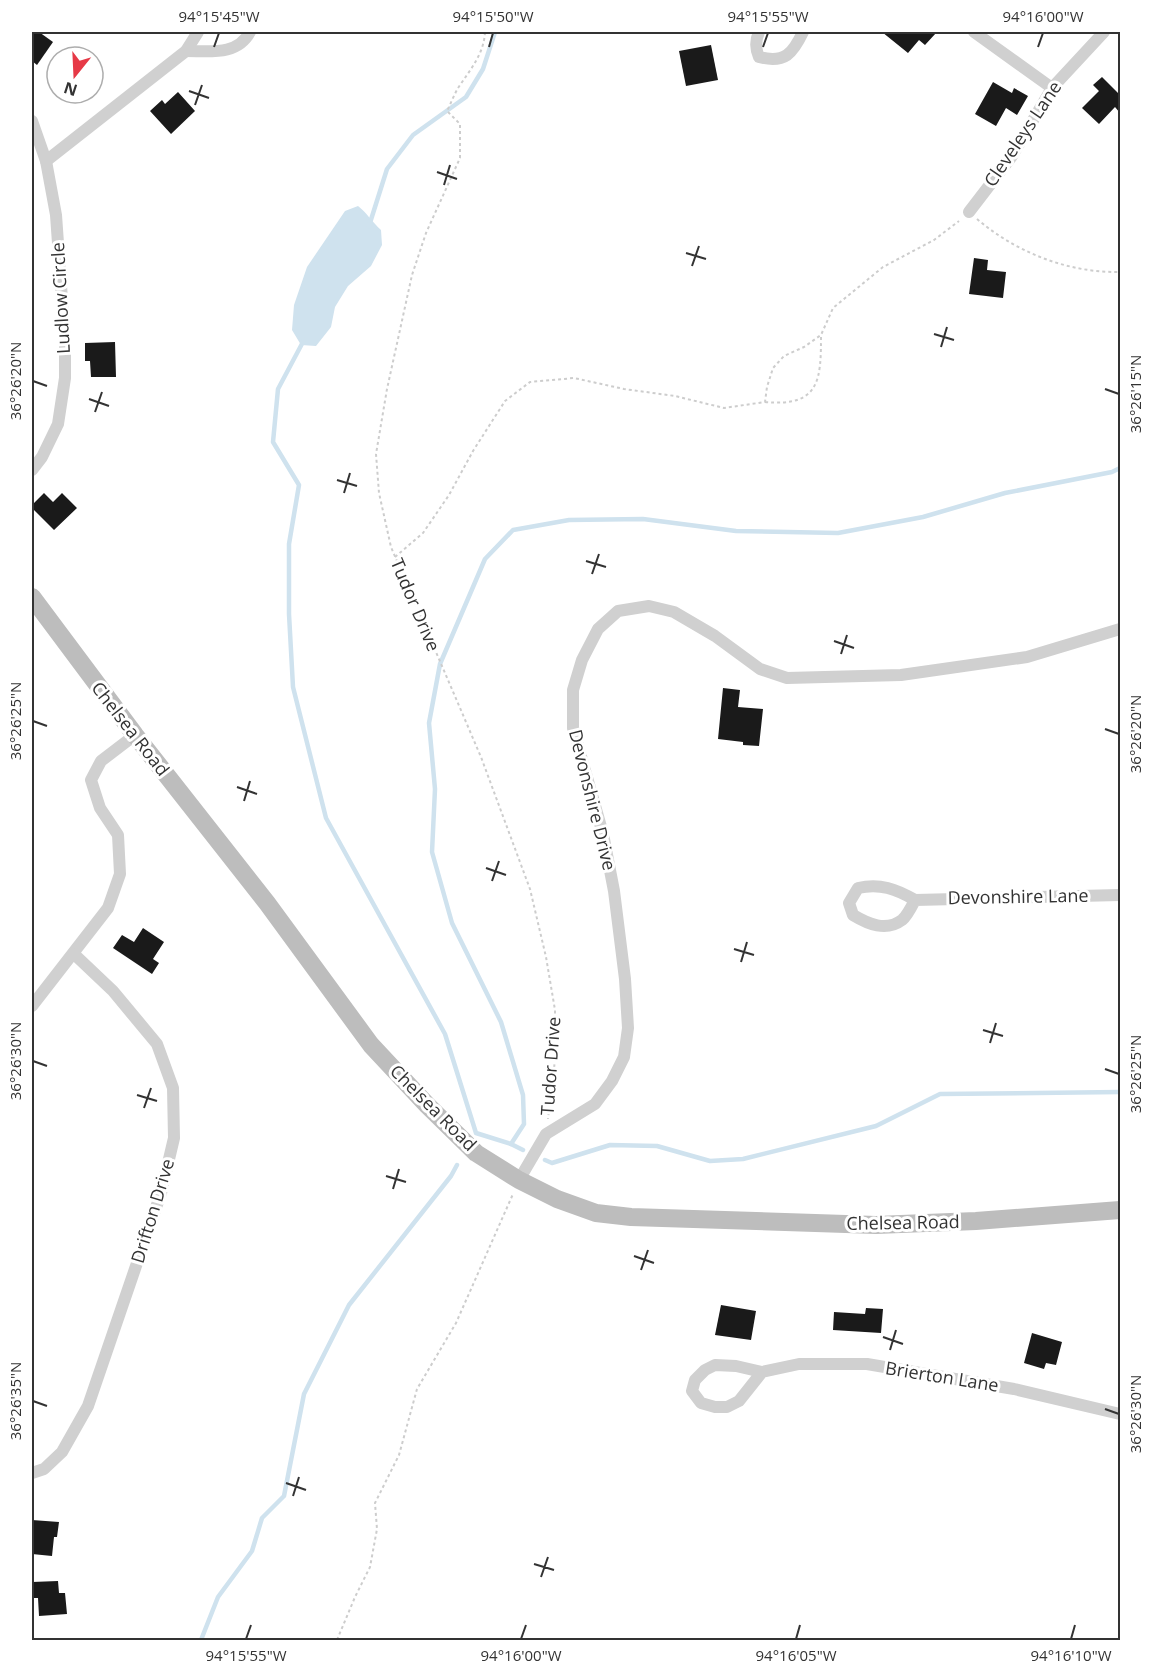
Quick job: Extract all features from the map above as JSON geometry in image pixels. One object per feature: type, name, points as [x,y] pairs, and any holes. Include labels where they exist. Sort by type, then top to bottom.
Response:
[{"type":"street","points":[[46,161],[186,51],[198,32]]},
{"type":"street","points":[[186,51],[231,49],[245,42],[250,32]]},
{"type":"street","points":[[759,32],[756,38],[756,50],[759,57],[770,60],[783,58],[792,52],[803,32]]},
{"type":"street","points":[[974,32],[1052,88]]},
{"type":"street","name":"Cleveleys Lane","points":[[969,212],[1012,156],[1052,88],[1104,32]]},
{"type":"street","name":"Ludlow Circle","points":[[32,121],[46,161],[56,215],[65,342],[65,378],[58,424],[42,457],[32,470]]},
{"type":"street","name":"Chelsea Road","points":[[32,597],[135,735],[267,903],[371,1044],[427,1105],[476,1153],[519,1180],[556,1199],[596,1213],[631,1217],[876,1225],[976,1221],[1120,1210]]},
{"type":"street","name":"Devonshire Drive","points":[[546,1134],[595,1104],[624,1057],[628,1028],[625,979],[614,891],[603,834],[573,728],[573,690],[582,660],[598,629],[618,611],[649,606],[674,612],[715,636],[760,669],[787,678],[901,675],[1028,657],[1120,629]]},
{"type":"street","points":[[32,1006],[108,908],[120,874],[118,835],[100,808],[91,780],[101,762],[135,735]]},
{"type":"street","name":"Devonshire Lane","points":[[915,900],[903,920],[885,927],[866,923],[853,915],[849,903],[858,888],[874,885],[904,894],[915,900],[1120,895]]},
{"type":"street","name":"Drifton Drive","points":[[32,1473],[44,1469],[62,1452],[88,1406],[161,1193],[174,1138],[173,1088],[157,1044],[113,991],[74,954]]},
{"type":"street","name":"Tudor Drive","points":[[519,1180],[546,1134]]},
{"type":"street","name":"Brierton Lane","points":[[762,1372],[740,1401],[727,1407],[715,1407],[701,1403],[692,1391],[695,1380],[705,1370],[716,1365],[736,1366],[762,1372],[800,1364],[867,1364],[1014,1389],[1120,1414]]},
{"type":"path","name":"Tudor Drive","points":[[485,32],[485,42],[475,65],[457,90],[447,111],[460,124],[460,158],[426,233],[412,275],[387,389],[376,454],[379,493],[391,547],[481,757],[530,888],[546,957],[555,1010],[555,1060],[546,1134]]},
{"type":"path","points":[[395,557],[423,533],[449,495],[473,451],[505,401],[530,382],[574,378],[624,389],[675,396],[724,408],[765,402],[783,403],[807,396],[816,385],[821,369],[821,335],[833,308],[883,267],[934,240],[969,212],[990,230],[1017,247],[1047,260],[1071,268],[1120,272]]},
{"type":"path","points":[[765,402],[773,368],[784,356],[804,348],[821,335]]},
{"type":"path","points":[[337,1641],[370,1567],[377,1529],[375,1503],[399,1455],[417,1389],[456,1323],[519,1180]]},
{"type":"water","points":[[358,206],[381,230],[382,245],[371,266],[348,286],[335,307],[331,327],[316,346],[301,345],[292,330],[294,305],[307,267],[345,211]]},
{"type":"building","points":[[32,32],[39,32],[53,42],[51,45],[45,45],[45,54],[37,65],[32,61]]},
{"type":"building","points":[[882,32],[936,33],[925,45],[919,40],[908,53]]},
{"type":"building","points":[[711,45],[718,80],[686,86],[679,51]]},
{"type":"building","points":[[1102,77],[1120,95],[1120,113],[1115,107],[1099,124],[1082,108],[1099,91],[1093,85]]},
{"type":"building","points":[[993,82],[1012,93],[1014,88],[1028,96],[1017,115],[1006,108],[996,126],[975,114]]},
{"type":"building","points":[[178,92],[195,111],[171,134],[150,111],[162,100],[165,104]]},
{"type":"building","points":[[974,258],[988,260],[987,270],[1006,272],[1003,298],[969,294]]},
{"type":"building","points":[[115,342],[116,377],[91,377],[90,361],[85,361],[85,343]]},
{"type":"building","points":[[44,493],[53,502],[62,493],[77,508],[54,530],[32,508],[32,505]]},
{"type":"building","points":[[723,688],[740,690],[738,707],[763,709],[759,746],[718,739]]},
{"type":"building","points":[[143,928],[164,942],[153,959],[159,963],[152,974],[113,948],[122,935],[134,942]]},
{"type":"building","points":[[721,1305],[756,1311],[751,1340],[715,1335]]},
{"type":"building","points":[[866,1308],[883,1309],[881,1333],[833,1330],[834,1312],[865,1314]]},
{"type":"building","points":[[1032,1333],[1062,1342],[1056,1365],[1046,1363],[1044,1369],[1024,1363]]},
{"type":"building","points":[[32,1520],[59,1522],[57,1537],[54,1537],[52,1556],[32,1554]]},
{"type":"building","points":[[58,1581],[59,1593],[65,1593],[67,1614],[39,1616],[38,1598],[32,1598],[32,1582]]},
{"type":"waterway","points":[[369,226],[387,169],[413,135],[466,97],[483,69],[495,32]]},
{"type":"waterway","points":[[304,340],[278,389],[273,442],[299,485],[289,544],[289,614],[293,687],[326,818],[445,1034],[476,1133],[511,1144],[524,1124],[523,1095],[501,1022],[452,923],[432,852],[435,789],[429,723],[440,664],[485,559],[513,530],[569,520],[643,519],[736,531],[838,533],[923,517],[1005,493],[1112,472],[1120,468]]},
{"type":"waterway","points":[[545,1160],[552,1163],[610,1145],[657,1146],[710,1161],[743,1159],[876,1126],[940,1094],[1120,1092]]},
{"type":"waterway","points":[[511,1144],[523,1150]]},
{"type":"waterway","points":[[201,1640],[218,1597],[252,1551],[262,1518],[284,1496],[304,1394],[349,1305],[451,1176],[457,1165]]}]
